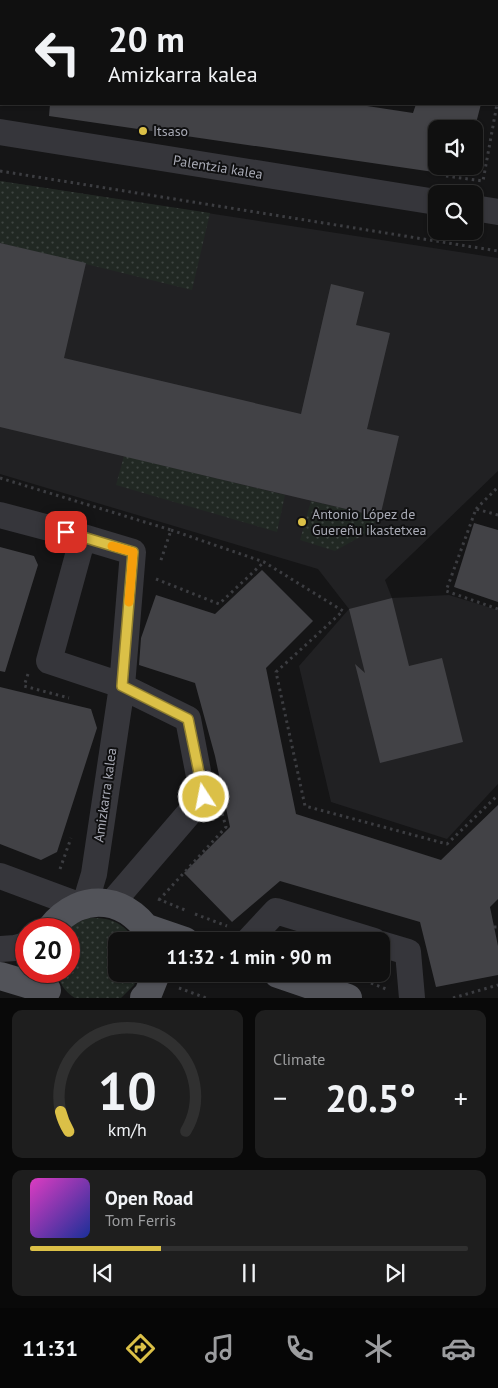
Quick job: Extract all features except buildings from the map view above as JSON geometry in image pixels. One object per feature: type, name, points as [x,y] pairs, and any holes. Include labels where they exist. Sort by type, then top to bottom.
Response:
[{"type":"main road","points":[[59,918],[69,911],[101,900],[131,912],[148,932]]},
{"type":"main road","points":[[0,976],[47,987]]},
{"type":"main road","points":[[144,998],[161,982]]},
{"type":"main road","points":[[320,982],[356,989]]},
{"type":"street","name":"Palentzia kalea","points":[[0,132],[428,201]]},
{"type":"street","points":[[483,210],[498,212]]},
{"type":"street","name":"Amizkarra kalea","points":[[0,515],[133,552],[122,686],[94,874],[101,900]]},
{"type":"street","points":[[0,876],[101,900],[204,797],[188,719],[122,686],[50,662],[82,537]]},
{"type":"street","points":[[256,932],[276,911],[345,932]]},
{"type":"street","points":[[390,947],[408,952],[402,995]]},
{"type":"street","points":[[0,949],[15,948]]},
{"type":"path","points":[[444,176],[483,181],[497,105]]},
{"type":"path","points":[[0,171],[498,251]]},
{"type":"path","points":[[498,487],[476,509],[446,592],[498,610]]},
{"type":"path","points":[[476,509],[498,516]]},
{"type":"path","points":[[171,530],[264,562],[343,611],[276,672],[305,806],[447,844],[498,795]]},
{"type":"path","points":[[155,579],[220,604],[264,562]]},
{"type":"path","points":[[30,667],[24,686],[77,700]]},
{"type":"path","points":[[61,869],[73,832]]},
{"type":"path","points":[[52,866],[94,874]]},
{"type":"path","points":[[101,900],[223,932]]},
{"type":"path","points":[[171,982],[206,998]]},
{"type":"path","points":[[453,998],[498,985]]},
{"type":"path","points":[[356,989],[402,995]]},
{"type":"shaded area","name":"Antonio López de Guereñu ikastetxea","points":[[0,181],[498,258],[498,471],[385,580],[392,598],[449,595],[498,610],[498,784],[447,839],[331,802],[299,666],[349,609],[318,569],[0,474]]},
{"type":"shaded area","points":[[0,181],[210,213],[192,290],[0,243]]},
{"type":"shaded area","points":[[124,456],[285,495],[277,532],[116,485]]},
{"type":"shaded area","points":[[311,501],[380,517],[365,534],[335,551],[300,540]]},
{"type":"shaded area","points":[[89,918],[111,920],[128,932],[108,932],[108,982],[135,982],[121,998],[75,998],[65,990],[61,983],[80,983],[80,921]]},
{"type":"slow traffic","points":[[112,546],[133,552],[129,602]]},
{"type":"place","name":"Itsaso","points":[[143,131]]},
{"type":"place","name":"Antonio López de Guereñu ikastetxea","points":[[302,522]]},
{"type":"route","points":[[66,532],[133,552],[122,686],[188,719],[204,797]]}]
